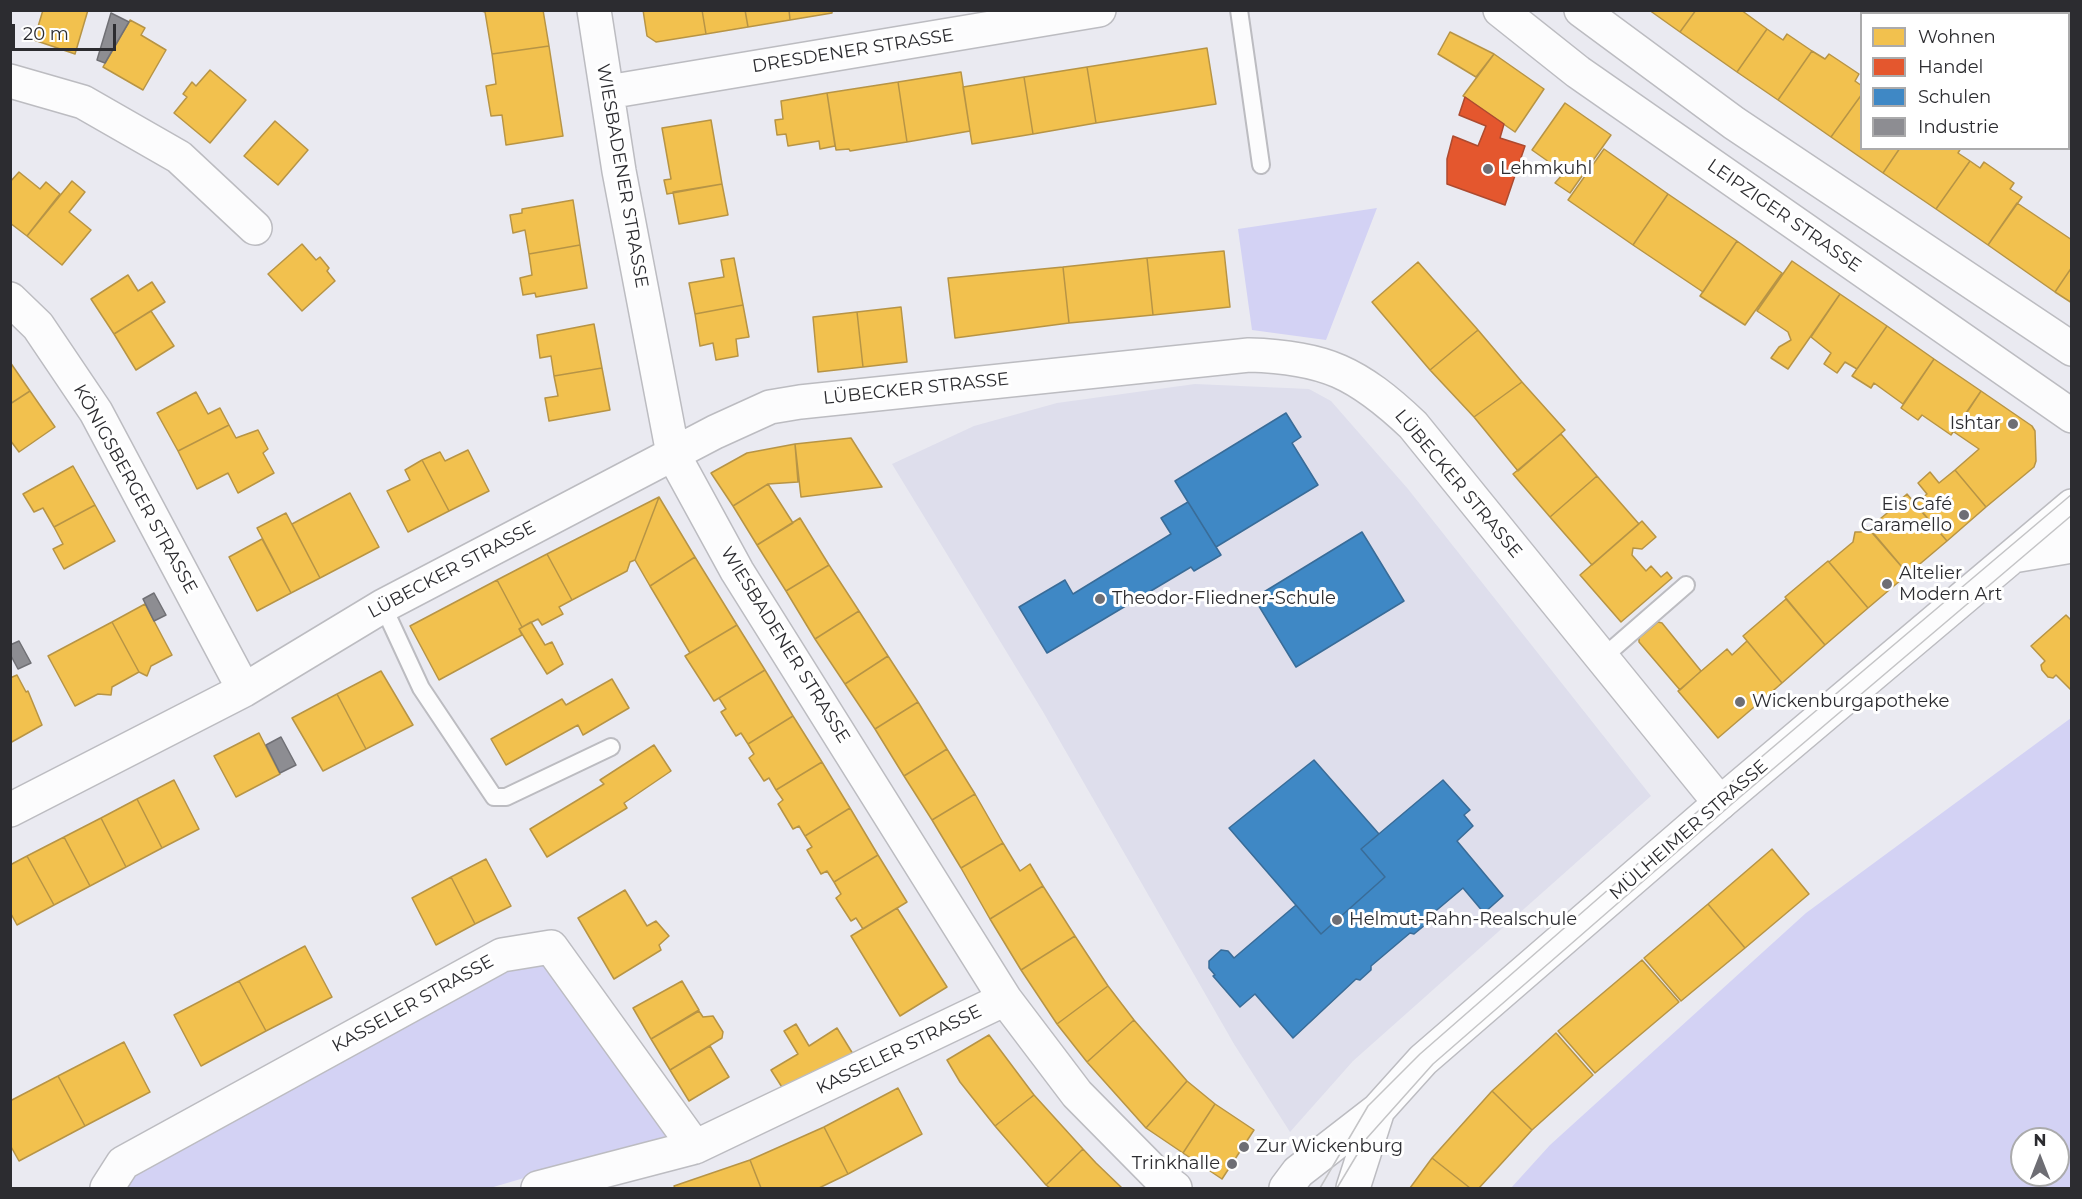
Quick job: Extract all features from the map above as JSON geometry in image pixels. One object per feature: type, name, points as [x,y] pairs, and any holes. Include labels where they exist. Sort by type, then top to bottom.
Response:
[{"type":"street","name":"WIESBADENER STRASSE","points":[[594,10],[619,171],[673,454],[737,571],[1005,999],[1077,1094],[1157,1175],[1175,1188]]},
{"type":"street","name":"DRESDENER STRASSE","points":[[608,92],[1099,10]]},
{"type":"street","name":"LEIPZIGER STRASSE","points":[[1500,10],[1578,72],[2072,416]]},
{"type":"street","points":[[1581,10],[1734,123],[2072,349]]},
{"type":"street","points":[[10,81],[83,102],[179,157],[255,228]]},
{"type":"street","name":"KÖNIGSBERGER STRASSE","points":[[10,299],[38,326],[96,412],[244,690]]},
{"type":"street","name":"LÜBECKER STRASSE","points":[[10,810],[244,690],[383,606],[673,454],[770,407],[1249,355],[1292,356],[1321,363],[1346,374],[1385,399],[1406,418],[1720,803]]},
{"type":"street","name":"MÜLHEIMER STRASSE","points":[[1353,1188],[1378,1110],[1423,1060],[1720,803],[2072,506]]},
{"type":"street","points":[[2011,556],[2072,546]]},
{"type":"street","name":"KASSELER STRASSE","points":[[107,1188],[123,1163],[502,955],[551,947],[695,1147]]},
{"type":"street","name":"KASSELER STRASSE","points":[[538,1188],[695,1147],[1005,999]]},
{"type":"street","points":[[1286,1188],[1298,1172],[1378,1110]]},
{"type":"lane","points":[[1239,10],[1261,165]]},
{"type":"lane","points":[[1601,658],[1686,585]]},
{"type":"lane","points":[[383,606],[421,688],[494,797],[506,797],[611,747]]},
{"type":"shaded area","points":[[1377,208],[1326,340],[1252,330],[1238,229]]},
{"type":"shaded area","name":"Helmut-Rahn-Realschule","points":[[1195,384],[1309,389],[1331,401],[1408,489],[1651,796],[1353,1061],[1290,1132],[1234,1044],[1042,710],[892,464],[974,426],[1057,403]]},
{"type":"shaded area","points":[[2071,718],[2071,1188],[1511,1188],[1550,1145],[1806,913]]},
{"type":"shaded area","points":[[501,964],[550,964],[667,1136],[490,1188],[126,1188],[133,1177]]},
{"type":"building: Wohnen","points":[[43,10],[88,10],[75,54],[34,40]]},
{"type":"building: Wohnen","points":[[478,10],[543,10],[549,46],[492,54],[485,12]]},
{"type":"building: Wohnen","points":[[643,10],[702,10],[706,34],[656,42],[647,36]]},
{"type":"building: Wohnen","points":[[702,10],[745,10],[748,27],[706,34]]},
{"type":"building: Wohnen","points":[[745,10],[789,10],[790,20],[748,27]]},
{"type":"building: Wohnen","points":[[789,10],[832,10],[832,13],[790,20]]},
{"type":"building: Wohnen","points":[[1649,10],[1696,10],[1680,32]]},
{"type":"building: Wohnen","points":[[1696,10],[1741,10],[1767,29],[1737,72],[1680,32]]},
{"type":"building: Wohnen","points":[[1980,10],[2036,10],[2034,12],[1982,12]]},
{"type":"building: Wohnen","points":[[2036,10],[2072,10],[2072,72],[2070,71],[2070,12],[2034,12]]},
{"type":"building: Wohnen","points":[[130,20],[145,28],[141,35],[166,50],[143,90],[103,67]]},
{"type":"building: Wohnen","points":[[1767,29],[1783,40],[1787,34],[1812,51],[1778,100],[1737,72]]},
{"type":"building: Wohnen","points":[[1450,32],[1494,54],[1476,77],[1438,54]]},
{"type":"building: Wohnen","points":[[549,46],[563,136],[506,145],[502,115],[491,116],[486,86],[496,84],[492,54]]},
{"type":"building: Wohnen","points":[[1207,48],[1216,104],[1096,123],[1087,67]]},
{"type":"building: Wohnen","points":[[1812,51],[1825,59],[1829,54],[1859,74],[1855,81],[1860,85],[1860,97],[1831,137],[1778,100]]},
{"type":"building: Wohnen","points":[[1494,54],[1544,89],[1515,132],[1463,96]]},
{"type":"building: Wohnen","points":[[1087,67],[1096,123],[1033,134],[1024,77]]},
{"type":"building: Wohnen","points":[[210,70],[246,100],[210,143],[174,113],[187,97],[183,94],[192,82],[196,86]]},
{"type":"building: Wohnen","points":[[961,72],[970,131],[907,142],[898,82]]},
{"type":"building: Wohnen","points":[[1024,77],[1033,134],[972,144],[963,87]]},
{"type":"building: Wohnen","points":[[898,82],[907,142],[850,151],[849,149],[836,150],[827,93]]},
{"type":"building: Wohnen","points":[[827,93],[835,146],[820,149],[819,141],[788,146],[786,134],[777,135],[775,120],[783,119],[781,101]]},
{"type":"building: Wohnen","points":[[1860,97],[1860,150],[1899,150],[1883,173],[1831,137]]},
{"type":"building: Wohnen","points":[[1565,103],[1611,135],[1570,193],[1555,183],[1569,167],[1564,163],[1559,169],[1532,150]]},
{"type":"building: Wohnen","points":[[711,120],[722,184],[667,194],[664,180],[671,179],[662,128]]},
{"type":"building: Wohnen","points":[[275,121],[308,150],[278,185],[244,156]]},
{"type":"building: Wohnen","points":[[1604,149],[1668,194],[1633,245],[1568,200]]},
{"type":"building: Wohnen","points":[[1899,150],[1960,150],[1958,153],[1970,161],[1936,209],[1883,173]]},
{"type":"building: Wohnen","points":[[1970,161],[1980,168],[1984,162],[2014,183],[2010,189],[2022,197],[1988,245],[1936,209]]},
{"type":"building: Wohnen","points":[[19,172],[40,189],[46,182],[60,194],[27,236],[10,223],[10,182]]},
{"type":"building: Wohnen","points":[[72,181],[85,192],[69,212],[91,230],[62,265],[27,236]]},
{"type":"building: Wohnen","points":[[722,184],[728,215],[679,224],[673,192]]},
{"type":"building: Wohnen","points":[[1668,194],[1737,241],[1703,292],[1633,245]]},
{"type":"building: Wohnen","points":[[573,200],[580,245],[529,254],[525,230],[513,233],[510,215],[522,213],[522,209]]},
{"type":"building: Wohnen","points":[[2017,203],[2072,240],[2072,267],[2055,292],[1988,245]]},
{"type":"building: Wohnen","points":[[1737,241],[1782,273],[1745,325],[1700,296]]},
{"type":"building: Wohnen","points":[[302,244],[316,260],[320,257],[329,268],[327,271],[335,281],[302,311],[268,274]]},
{"type":"building: Wohnen","points":[[580,245],[587,288],[536,297],[535,293],[523,295],[520,278],[532,275],[529,254]]},
{"type":"building: Wohnen","points":[[1224,251],[1230,307],[1153,315],[1147,258]]},
{"type":"building: Wohnen","points":[[734,258],[743,305],[695,314],[689,283],[724,277],[721,260]]},
{"type":"building: Wohnen","points":[[1147,258],[1153,315],[1069,323],[1063,267]]},
{"type":"building: Wohnen","points":[[1792,261],[1840,294],[1788,369],[1771,358],[1779,347],[1791,340],[1788,332],[1757,311]]},
{"type":"building: Wohnen","points":[[1418,262],[1478,330],[1430,370],[1372,302]]},
{"type":"building: Wohnen","points":[[1063,267],[1069,323],[955,338],[948,278]]},
{"type":"building: Wohnen","points":[[2072,267],[2072,303],[2055,292]]},
{"type":"building: Wohnen","points":[[128,275],[138,291],[152,282],[165,302],[114,334],[91,299]]},
{"type":"building: Wohnen","points":[[1840,294],[1887,326],[1857,369],[1845,362],[1837,373],[1824,364],[1831,353],[1811,337]]},
{"type":"building: Wohnen","points":[[743,305],[749,337],[736,339],[738,356],[716,360],[713,343],[700,346],[695,314]]},
{"type":"building: Wohnen","points":[[901,307],[907,362],[863,367],[857,312]]},
{"type":"building: Wohnen","points":[[151,311],[174,346],[136,370],[114,334]]},
{"type":"building: Wohnen","points":[[857,312],[863,367],[818,372],[813,317]]},
{"type":"building: Wohnen","points":[[594,324],[602,368],[554,376],[551,356],[540,358],[537,335]]},
{"type":"building: Wohnen","points":[[1887,326],[1934,359],[1903,404],[1874,383],[1871,388],[1852,376]]},
{"type":"building: Wohnen","points":[[1478,330],[1522,382],[1474,417],[1430,370]]},
{"type":"building: Wohnen","points":[[1934,359],[1981,391],[1951,435],[1922,415],[1918,420],[1901,408]]},
{"type":"building: Wohnen","points":[[10,362],[30,391],[10,404]]},
{"type":"building: Wohnen","points":[[602,368],[610,410],[549,421],[545,398],[558,396],[554,376]]},
{"type":"building: Wohnen","points":[[1522,382],[1565,430],[1518,471],[1474,417]]},
{"type":"building: Wohnen","points":[[30,391],[55,427],[19,452],[10,440],[10,404]]},
{"type":"building: Wohnen","points":[[1981,391],[2032,426],[2035,431],[2036,461],[2034,467],[1986,507],[1955,470],[1979,449],[1954,432]]},
{"type":"building: Wohnen","points":[[196,392],[208,414],[220,408],[229,425],[178,451],[157,413]]},
{"type":"building: Wohnen","points":[[229,425],[236,438],[258,430],[268,449],[263,453],[274,473],[238,493],[228,473],[197,489],[178,451]]},
{"type":"building: Wohnen","points":[[1561,434],[1597,476],[1550,517],[1513,474]]},
{"type":"building: Wohnen","points":[[851,438],[882,487],[801,497],[795,444]]},
{"type":"building: Wohnen","points":[[795,444],[798,482],[768,484],[733,506],[711,473],[747,453]]},
{"type":"building: Wohnen","points":[[468,450],[489,491],[449,511],[422,460],[440,452],[445,461]]},
{"type":"building: Wohnen","points":[[422,460],[449,511],[408,532],[387,491],[410,480],[405,470]]},
{"type":"building: Wohnen","points":[[73,466],[95,505],[54,527],[43,508],[34,512],[23,494]]},
{"type":"building: Wohnen","points":[[1955,470],[1986,507],[1947,541],[1915,504],[1927,494],[1918,483],[1930,472],[1939,483]]},
{"type":"building: Wohnen","points":[[1597,476],[1639,524],[1592,565],[1550,517]]},
{"type":"building: Wohnen","points":[[768,484],[793,523],[757,545],[733,506]]},
{"type":"building: Wohnen","points":[[350,493],[379,547],[320,578],[292,524]]},
{"type":"building: Wohnen","points":[[1907,494],[1947,541],[1908,574],[1869,528],[1892,509],[1894,499],[1900,500]]},
{"type":"building: Wohnen","points":[[659,497],[695,557],[650,586],[635,560]]},
{"type":"building: Wohnen","points":[[659,497],[635,560],[630,562],[627,571],[572,600],[547,554]]},
{"type":"building: Wohnen","points":[[95,505],[115,541],[64,569],[53,549],[63,544],[54,527]]},
{"type":"building: Wohnen","points":[[286,513],[320,578],[291,593],[257,528]]},
{"type":"building: Wohnen","points":[[800,518],[829,565],[786,591],[757,545]]},
{"type":"building: Wohnen","points":[[1642,521],[1656,537],[1642,549],[1633,548],[1632,555],[1646,571],[1651,566],[1661,577],[1667,572],[1672,578],[1621,622],[1580,575]]},
{"type":"building: Wohnen","points":[[1867,527],[1908,574],[1868,608],[1829,562],[1853,542],[1855,532],[1861,532]]},
{"type":"building: Wohnen","points":[[262,539],[291,593],[257,611],[229,557]]},
{"type":"building: Wohnen","points":[[547,554],[572,600],[559,607],[563,614],[542,625],[538,619],[522,627],[497,580]]},
{"type":"building: Wohnen","points":[[695,557],[737,625],[690,653],[650,586]]},
{"type":"building: Wohnen","points":[[1828,561],[1868,608],[1825,645],[1785,597]]},
{"type":"building: Wohnen","points":[[829,565],[859,611],[815,639],[786,591]]},
{"type":"building: Wohnen","points":[[497,580],[522,627],[519,629],[522,635],[439,680],[410,626]]},
{"type":"building: Wohnen","points":[[1786,599],[1825,645],[1782,683],[1743,636]]},
{"type":"building: Wohnen","points":[[145,604],[172,655],[151,666],[147,676],[139,672],[112,622]]},
{"type":"building: Wohnen","points":[[859,611],[888,656],[845,684],[815,639]]},
{"type":"building: Wohnen","points":[[2066,615],[2072,621],[2072,691],[2056,675],[2053,678],[2048,677],[2041,665],[2045,661],[2031,646]]},
{"type":"building: Wohnen","points":[[112,622],[139,672],[112,687],[111,695],[98,694],[75,706],[48,656]]},
{"type":"building: Wohnen","points":[[531,622],[545,645],[552,642],[563,664],[547,674],[519,629]]},
{"type":"building: Wohnen","points":[[1658,622],[1662,623],[1701,671],[1680,690],[1639,642],[1639,638]]},
{"type":"building: Wohnen","points":[[737,625],[765,670],[714,701],[685,656]]},
{"type":"building: Wohnen","points":[[1747,641],[1782,683],[1718,738],[1678,691],[1727,649],[1732,655]]},
{"type":"building: Wohnen","points":[[888,656],[918,702],[875,729],[845,684]]},
{"type":"building: Wohnen","points":[[765,670],[793,716],[748,744],[741,733],[736,736],[721,712],[726,709],[719,698]]},
{"type":"building: Wohnen","points":[[381,671],[413,725],[366,749],[337,694]]},
{"type":"building: Wohnen","points":[[17,675],[26,692],[28,691],[42,725],[10,743],[10,678]]},
{"type":"building: Wohnen","points":[[612,679],[629,708],[583,735],[578,725],[506,765],[491,739],[562,699],[566,705]]},
{"type":"building: Wohnen","points":[[337,694],[366,749],[323,771],[292,718]]},
{"type":"building: Wohnen","points":[[918,702],[947,749],[904,776],[875,729]]},
{"type":"building: Wohnen","points":[[793,716],[822,762],[776,790],[769,778],[764,781],[749,758],[754,754],[748,744]]},
{"type":"building: Wohnen","points":[[259,733],[280,774],[236,797],[214,756]]},
{"type":"building: Wohnen","points":[[654,745],[671,771],[624,803],[627,808],[547,857],[530,829],[604,784],[600,780]]},
{"type":"building: Wohnen","points":[[947,749],[975,794],[932,820],[904,776]]},
{"type":"building: Wohnen","points":[[822,762],[850,808],[805,836],[799,826],[793,829],[778,804],[783,800],[776,790]]},
{"type":"building: Wohnen","points":[[174,780],[199,829],[162,848],[137,799]]},
{"type":"building: Wohnen","points":[[975,794],[1003,843],[961,868],[932,820]]},
{"type":"building: Wohnen","points":[[137,799],[162,848],[126,867],[101,818]]},
{"type":"building: Wohnen","points":[[850,808],[878,855],[834,882],[827,871],[821,874],[807,850],[812,847],[805,836]]},
{"type":"building: Wohnen","points":[[101,818],[126,867],[90,886],[64,837]]},
{"type":"building: Wohnen","points":[[64,837],[90,886],[54,905],[27,856]]},
{"type":"building: Wohnen","points":[[1003,843],[1020,871],[1030,864],[1043,886],[990,919],[961,868]]},
{"type":"building: Wohnen","points":[[1772,849],[1809,894],[1745,948],[1708,904]]},
{"type":"building: Wohnen","points":[[878,855],[907,902],[863,929],[856,918],[851,921],[836,898],[841,894],[834,882]]},
{"type":"building: Wohnen","points":[[27,856],[54,905],[17,925],[10,912],[10,865]]},
{"type":"building: Wohnen","points":[[486,859],[511,906],[475,924],[451,877]]},
{"type":"building: Wohnen","points":[[451,877],[475,924],[436,945],[412,898]]},
{"type":"building: Wohnen","points":[[1043,886],[1075,936],[1021,970],[990,919]]},
{"type":"building: Wohnen","points":[[625,890],[647,926],[656,921],[669,936],[659,945],[661,950],[614,979],[578,918]]},
{"type":"building: Wohnen","points":[[1708,904],[1745,948],[1681,1001],[1644,958]]},
{"type":"building: Wohnen","points":[[897,908],[947,987],[900,1016],[851,936]]},
{"type":"building: Wohnen","points":[[1075,936],[1108,986],[1057,1024],[1021,970]]},
{"type":"building: Wohnen","points":[[305,946],[332,997],[266,1031],[239,981]]},
{"type":"building: Wohnen","points":[[1642,960],[1679,1002],[1595,1073],[1558,1031]]},
{"type":"building: Wohnen","points":[[239,981],[266,1031],[201,1066],[174,1015]]},
{"type":"building: Wohnen","points":[[682,981],[699,1010],[651,1039],[633,1008]]},
{"type":"building: Wohnen","points":[[1108,986],[1134,1020],[1087,1062],[1057,1024]]},
{"type":"building: Wohnen","points":[[699,1011],[703,1017],[713,1016],[723,1032],[722,1038],[670,1070],[651,1039]]},
{"type":"building: Wohnen","points":[[1134,1020],[1187,1081],[1146,1128],[1087,1062]]},
{"type":"building: Wohnen","points":[[796,1024],[809,1046],[837,1028],[853,1054],[787,1095],[771,1070],[798,1054],[784,1031]]},
{"type":"building: Wohnen","points":[[1556,1033],[1593,1075],[1532,1130],[1492,1091]]},
{"type":"building: Wohnen","points":[[989,1035],[1034,1095],[995,1126],[960,1082],[947,1060]]},
{"type":"building: Wohnen","points":[[124,1042],[150,1092],[85,1126],[58,1076]]},
{"type":"building: Wohnen","points":[[710,1046],[729,1077],[689,1101],[670,1070]]},
{"type":"building: Wohnen","points":[[58,1076],[85,1126],[19,1161],[10,1145],[10,1101]]},
{"type":"building: Wohnen","points":[[1187,1081],[1215,1104],[1183,1153],[1146,1128]]},
{"type":"building: Wohnen","points":[[898,1088],[922,1134],[848,1174],[824,1127]]},
{"type":"building: Wohnen","points":[[1492,1091],[1532,1130],[1479,1188],[1470,1188],[1432,1158]]},
{"type":"building: Wohnen","points":[[1034,1095],[1083,1149],[1046,1185],[995,1126]]},
{"type":"building: Wohnen","points":[[1215,1104],[1254,1130],[1222,1179],[1183,1153]]},
{"type":"building: Wohnen","points":[[824,1127],[848,1174],[819,1188],[761,1188],[750,1160]]},
{"type":"building: Wohnen","points":[[1083,1149],[1122,1188],[1050,1188],[1046,1185]]},
{"type":"building: Wohnen","points":[[1432,1158],[1470,1188],[1410,1188]]},
{"type":"building: Wohnen","points":[[750,1160],[761,1188],[675,1188],[674,1186]]},
{"type":"building: Handel","points":[[1465,97],[1504,124],[1500,138],[1525,146],[1505,205],[1447,184],[1447,159],[1453,136],[1478,146],[1486,126],[1459,115]]},
{"type":"building: Schulen","points":[[1286,413],[1301,437],[1292,443],[1318,485],[1216,547],[1175,481]]},
{"type":"building: Schulen","points":[[1188,502],[1221,555],[1194,571],[1191,567],[1047,653],[1019,607],[1065,580],[1073,594],[1171,534],[1161,518]]},
{"type":"building: Schulen","points":[[1362,532],[1404,601],[1296,667],[1254,598]]},
{"type":"building: Schulen","points":[[1314,760],[1379,834],[1361,849],[1385,877],[1321,934],[1229,828]]},
{"type":"building: Schulen","points":[[1443,780],[1470,810],[1464,815],[1473,826],[1457,841],[1503,896],[1484,913],[1463,888],[1425,920],[1425,925],[1414,934],[1410,933],[1371,966],[1371,970],[1360,980],[1356,979],[1293,1038],[1255,994],[1240,1007],[1213,976],[1215,975],[1209,968],[1209,961],[1221,950],[1228,951],[1234,958],[1296,905],[1321,934],[1385,877],[1361,849]]},
{"type":"building: Industrie","points":[[111,13],[129,22],[105,63],[97,60]]},
{"type":"building: Industrie","points":[[154,593],[166,615],[154,621],[143,599]]},
{"type":"building: Industrie","points":[[19,641],[31,663],[18,669],[10,654],[10,645]]},
{"type":"building: Industrie","points":[[281,737],[296,765],[280,773],[266,745]]},
{"type":"tram line","points":[[1320,1188],[1368,1106],[1420,1054],[1720,792],[2072,494]]},
{"type":"tram line","points":[[1337,1188],[1367,1138],[1433,1064],[1733,803],[2072,515]]},
{"type":"place","name":"Lehmkuhl","points":[[1488,169]]},
{"type":"place","name":"Ishtar","points":[[2013,424]]},
{"type":"place","name":"Eis Café Caramello","points":[[1964,515]]},
{"type":"place","name":"Altelier Modern Art","points":[[1887,584]]},
{"type":"place","name":"Theodor-Fliedner-Schule","points":[[1100,599]]},
{"type":"place","name":"Wickenburgapotheke","points":[[1740,702]]},
{"type":"place","name":"Helmut-Rahn-Realschule","points":[[1337,920]]},
{"type":"place","name":"Zur Wickenburg","points":[[1244,1147]]},
{"type":"place","name":"Trinkhalle","points":[[1232,1164]]}]
